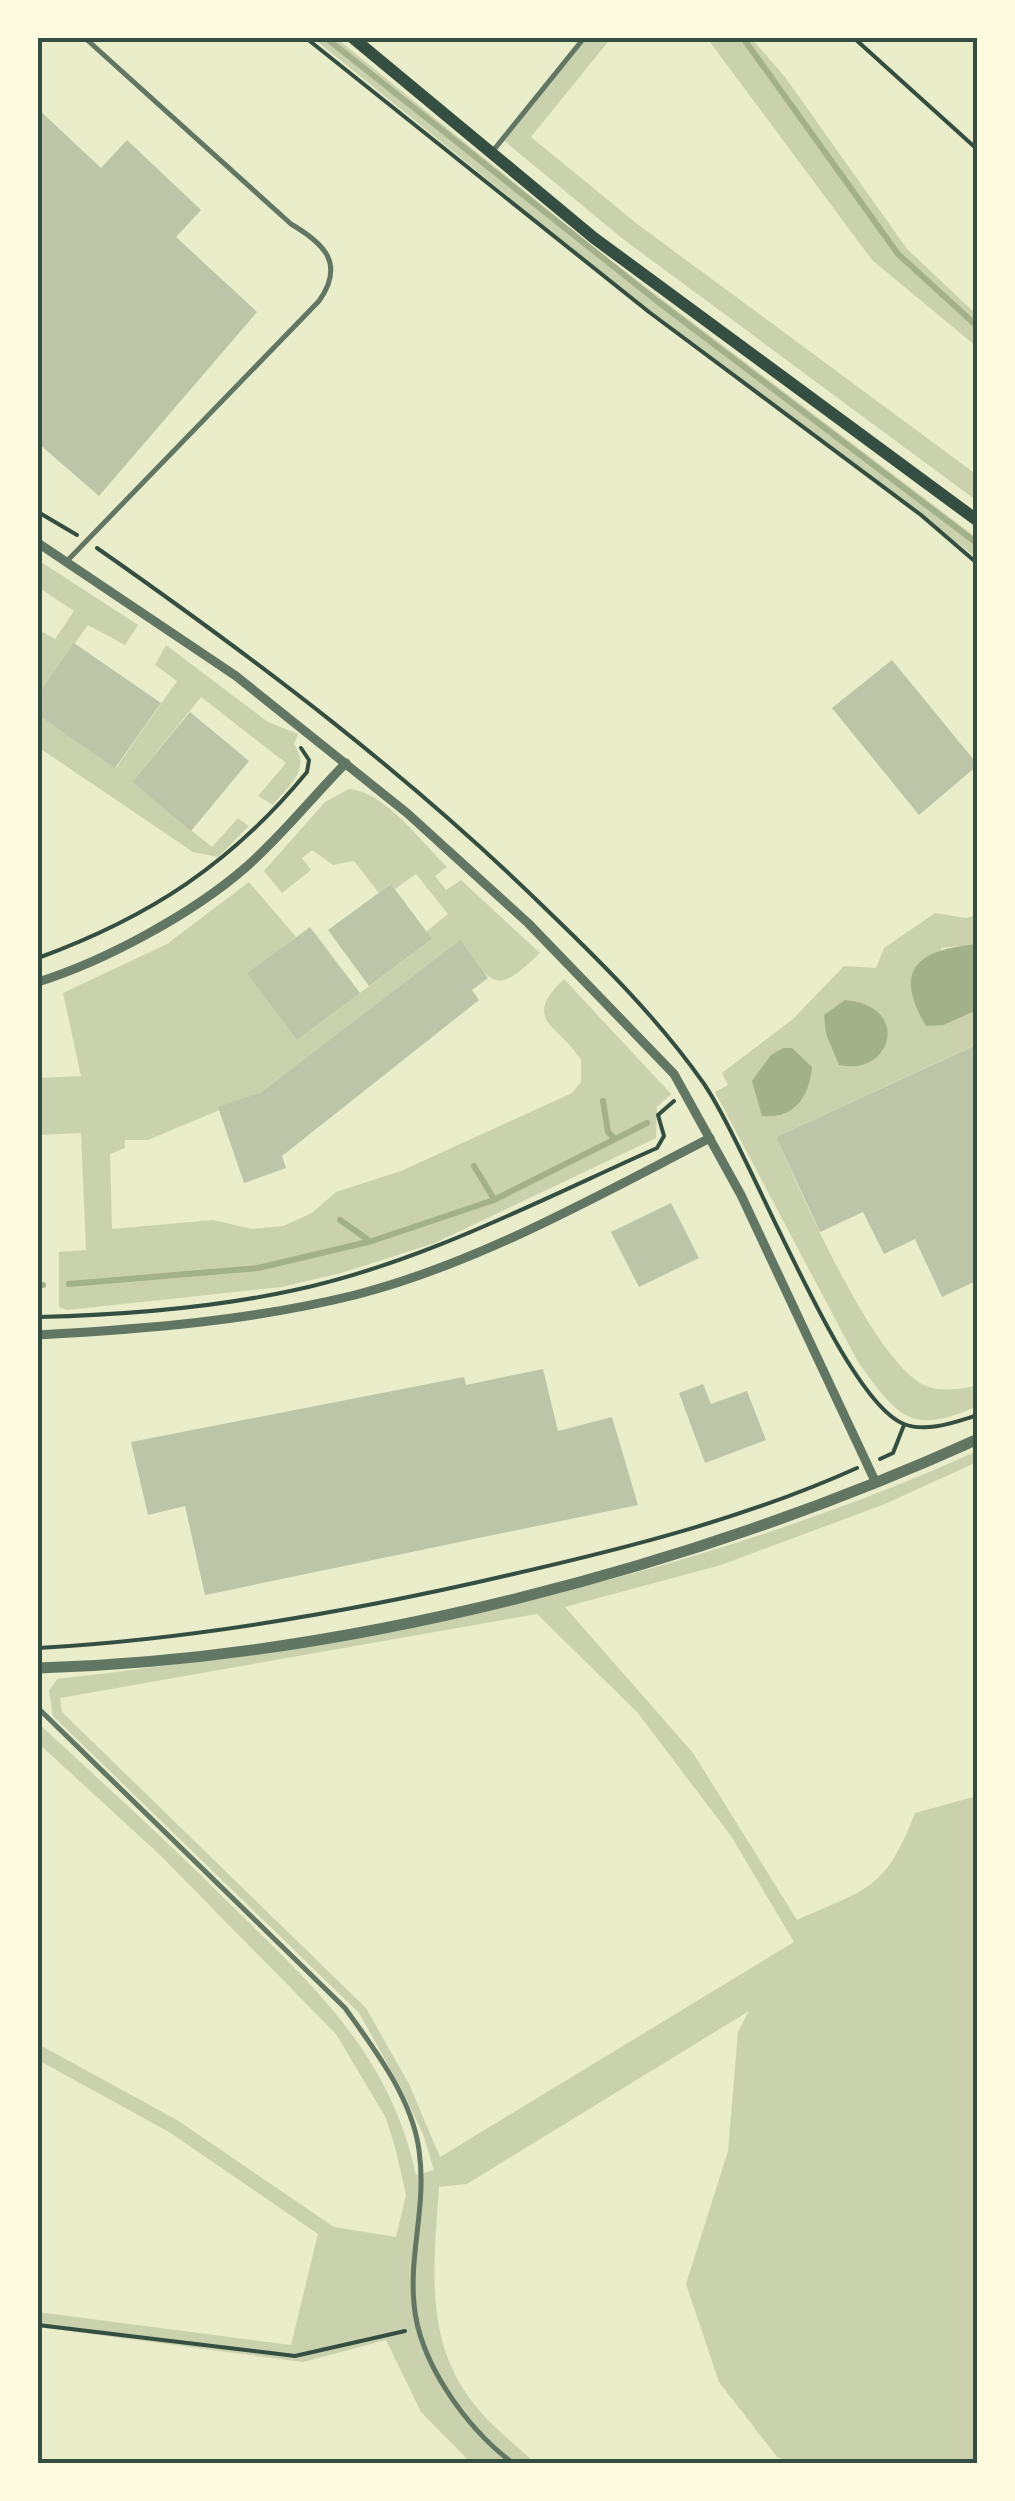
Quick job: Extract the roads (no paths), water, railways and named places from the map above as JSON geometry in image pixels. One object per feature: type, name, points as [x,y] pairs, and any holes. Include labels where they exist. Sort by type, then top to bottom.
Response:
[{"type":"main road","points":[[353,38],[594,238],[978,522]]},
{"type":"street","points":[[38,543],[308,730],[528,923],[635,1030],[686,1094],[710,1138],[876,1483]]},
{"type":"street","points":[[38,982],[145,932],[221,888],[282,832],[346,763]]},
{"type":"street","points":[[38,1335],[210,1323],[358,1294],[524,1230],[710,1138]]},
{"type":"street","points":[[38,1668],[137,1663],[339,1634],[588,1580],[735,1538],[978,1439]]},
{"type":"lane","points":[[67,561],[319,301],[333,268],[330,255],[314,238],[291,224],[86,38]]},
{"type":"lane","points":[[492,152],[584,38]]},
{"type":"lane","points":[[38,1708],[345,2008],[376,2050],[400,2094],[419,2146],[424,2199],[414,2304],[423,2344],[458,2408],[514,2464]]},
{"type":"waterway","points":[[326,38],[657,301],[978,544]]},
{"type":"waterway","points":[[743,38],[898,254],[978,327]]},
{"type":"waterway","points":[[603,1101],[608,1132],[613,1137]]},
{"type":"waterway","points":[[69,1284],[258,1268],[372,1241],[494,1200],[647,1123]]},
{"type":"waterway","points":[[474,1166],[494,1199]]},
{"type":"waterway","points":[[340,1220],[367,1239]]},
{"type":"waterway","points":[[38,1286],[43,1285]]}]
